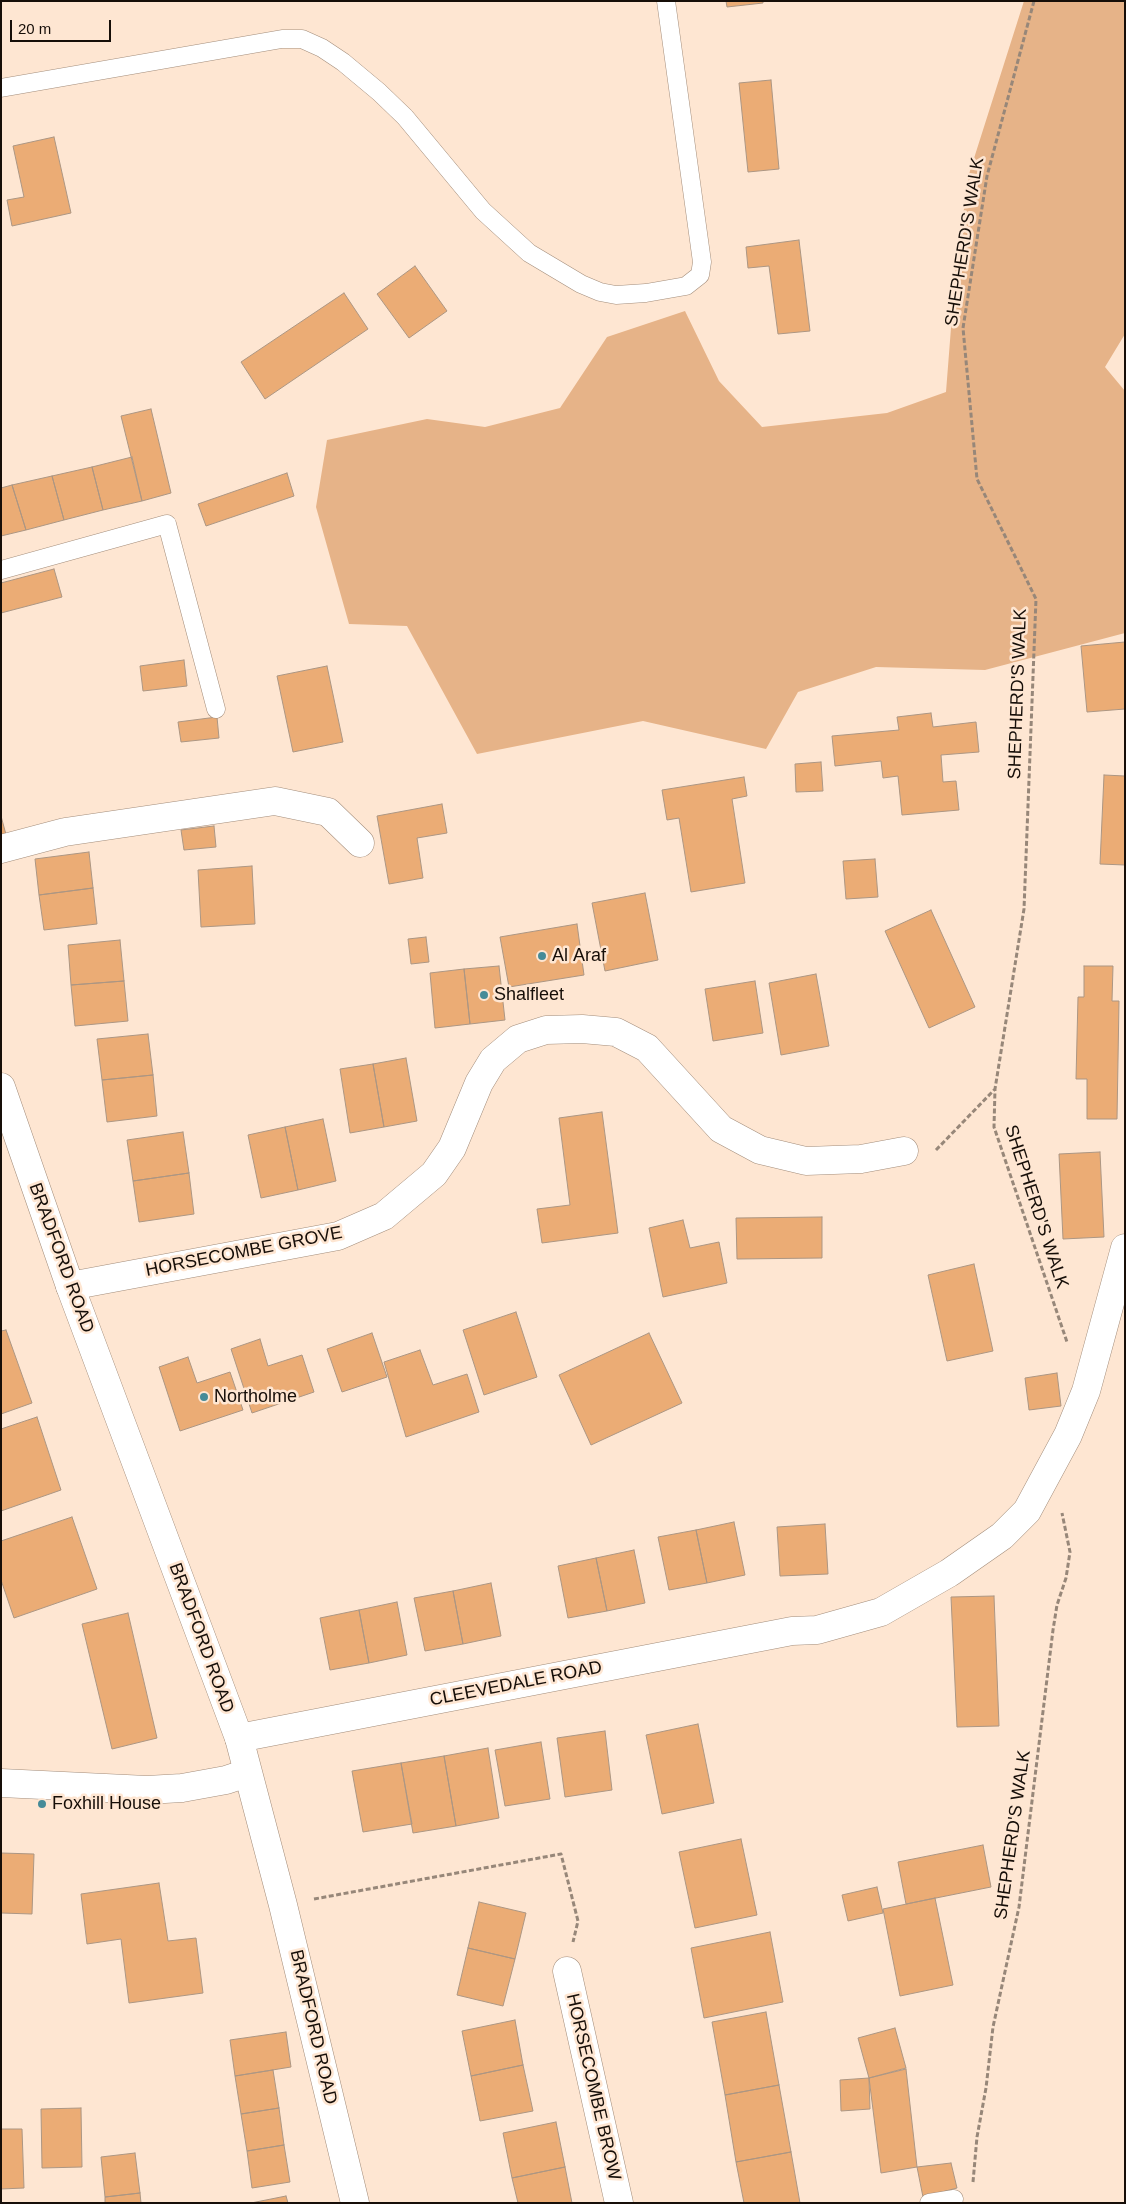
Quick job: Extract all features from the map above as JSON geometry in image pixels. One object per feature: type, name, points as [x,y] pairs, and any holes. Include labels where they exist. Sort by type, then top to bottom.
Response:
[{"type":"street","points":[[1,849],[65,832],[275,801],[328,812],[360,843]]},
{"type":"street","name":"HORSECOMBE GROVE","points":[[70,1286],[338,1236],[384,1216],[421,1187],[452,1148],[479,1083],[493,1060],[518,1039],[546,1030],[582,1029],[616,1032],[647,1048],[721,1129],[760,1150],[806,1162],[861,1159],[904,1151]]},
{"type":"street","name":"BRADFORD ROAD","points":[[1,1087],[70,1286],[239,1738],[284,1905],[355,2203]]},
{"type":"street","name":"CLEEVEDALE ROAD","points":[[239,1738],[792,1631],[816,1630],[881,1612],[949,1573],[1002,1536],[1027,1511],[1049,1474],[1086,1391],[1125,1248]]},
{"type":"street","points":[[1,1783],[146,1790],[182,1788],[226,1780],[247,1773]]},
{"type":"street","name":"HORSECOMBE BROW","points":[[567,1971],[619,2203]]},
{"type":"lane","points":[[1,88],[239,46],[282,39],[302,39],[322,48],[343,62],[379,92],[405,117],[483,211],[530,253],[580,284],[600,292],[616,295],[646,293],[686,286],[700,275],[702,262],[666,1]]},
{"type":"lane","points":[[1,570],[167,524],[216,709]]},
{"type":"lane","points":[[929,2203],[954,2199]]},
{"type":"path","name":"SHEPHERD'S WALK","points":[[1034,1],[987,176],[963,328],[977,479],[1036,599],[1024,909],[995,1089],[994,1127],[1067,1344]]},
{"type":"path","points":[[904,1151],[930,1157],[995,1089]]},
{"type":"path","name":"SHEPHERD'S WALK","points":[[972,2192],[976,2137],[986,2088],[993,2027],[1019,1906],[1052,1630],[1057,1605],[1066,1578],[1070,1552],[1065,1521],[1049,1474]]},
{"type":"path","points":[[284,1905],[561,1854],[578,1920],[567,1971]]},
{"type":"shaded area","points":[[1024,1],[1125,1],[1125,334],[1105,367],[1125,391],[1125,633],[985,670],[876,667],[798,692],[766,749],[643,721],[477,754],[407,626],[349,624],[316,507],[327,440],[427,419],[485,427],[560,408],[607,337],[685,311],[719,381],[762,427],[887,413],[946,392],[956,264],[969,174]]},
{"type":"building","points":[[726,1],[763,1],[763,3],[727,7]]},
{"type":"building","points":[[771,80],[779,169],[748,172],[739,83]]},
{"type":"building","points":[[54,137],[71,213],[12,226],[7,200],[24,197],[13,146]]},
{"type":"building","points":[[799,240],[810,331],[778,334],[769,266],[748,268],[746,247]]},
{"type":"building","points":[[415,266],[447,311],[409,338],[377,294]]},
{"type":"building","points":[[344,293],[368,329],[265,399],[241,362]]},
{"type":"building","points":[[151,409],[171,493],[142,501],[121,416]]},
{"type":"building","points":[[132,457],[142,501],[103,510],[92,467]]},
{"type":"building","points":[[92,467],[103,510],[64,520],[52,476]]},
{"type":"building","points":[[287,473],[294,496],[206,526],[198,504]]},
{"type":"building","points":[[52,476],[64,520],[26,530],[12,485]]},
{"type":"building","points":[[12,485],[26,530],[1,536],[1,488]]},
{"type":"building","points":[[54,569],[62,597],[1,613],[1,583]]},
{"type":"building","points":[[1125,642],[1125,709],[1087,712],[1081,646]]},
{"type":"building","points":[[184,660],[187,686],[143,691],[140,666]]},
{"type":"building","points":[[327,666],[343,742],[293,752],[277,676]]},
{"type":"building","points":[[931,713],[933,727],[976,722],[979,752],[941,755],[943,782],[956,781],[959,810],[902,815],[898,776],[883,778],[881,761],[835,766],[832,736],[899,730],[897,717]]},
{"type":"building","points":[[217,717],[219,738],[181,742],[178,722]]},
{"type":"building","points":[[821,762],[823,791],[796,792],[795,764]]},
{"type":"building","points":[[1104,775],[1125,776],[1125,865],[1100,864]]},
{"type":"building","points":[[744,777],[747,796],[732,799],[745,883],[691,892],[679,818],[667,820],[662,790]]},
{"type":"building","points":[[442,804],[447,833],[417,838],[423,878],[389,884],[377,816]]},
{"type":"building","points":[[1,816],[8,842],[1,844]]},
{"type":"building","points":[[214,826],[216,847],[184,850],[181,830]]},
{"type":"building","points":[[89,852],[93,888],[39,895],[35,859]]},
{"type":"building","points":[[875,859],[878,897],[846,899],[843,861]]},
{"type":"building","points":[[252,866],[255,924],[201,927],[198,870]]},
{"type":"building","points":[[93,888],[97,924],[44,930],[39,895]]},
{"type":"building","points":[[645,893],[658,960],[605,971],[592,903]]},
{"type":"building","points":[[931,910],[975,1007],[929,1028],[885,931]]},
{"type":"building","name":"Al Araf","points":[[577,924],[584,975],[509,987],[500,937]]},
{"type":"building","points":[[426,937],[429,962],[411,964],[408,939]]},
{"type":"building","points":[[120,940],[124,981],[71,985],[68,945]]},
{"type":"building","name":"Shalfleet","points":[[499,966],[505,1020],[470,1024],[464,969]]},
{"type":"building","points":[[1084,966],[1113,966],[1112,1001],[1119,1001],[1117,1119],[1087,1119],[1087,1079],[1076,1079],[1078,997],[1084,997]]},
{"type":"building","points":[[464,969],[470,1024],[435,1028],[430,973]]},
{"type":"building","points":[[816,974],[829,1046],[781,1055],[769,983]]},
{"type":"building","points":[[124,981],[128,1021],[75,1026],[71,985]]},
{"type":"building","points":[[755,981],[763,1033],[713,1041],[705,989]]},
{"type":"building","points":[[148,1034],[153,1075],[102,1080],[97,1039]]},
{"type":"building","points":[[406,1058],[417,1121],[384,1127],[373,1064]]},
{"type":"building","points":[[373,1064],[384,1127],[350,1133],[340,1069]]},
{"type":"building","points":[[153,1075],[157,1116],[107,1122],[102,1080]]},
{"type":"building","points":[[602,1112],[618,1233],[542,1243],[537,1209],[570,1205],[559,1118]]},
{"type":"building","points":[[323,1119],[336,1181],[298,1190],[285,1127]]},
{"type":"building","points":[[285,1127],[298,1190],[261,1198],[248,1135]]},
{"type":"building","points":[[183,1132],[189,1173],[133,1181],[127,1140]]},
{"type":"building","points":[[1100,1152],[1104,1237],[1063,1239],[1059,1154]]},
{"type":"building","points":[[189,1173],[194,1214],[139,1222],[133,1181]]},
{"type":"building","points":[[822,1217],[822,1258],[737,1259],[736,1218]]},
{"type":"building","points":[[683,1220],[690,1248],[719,1242],[727,1283],[663,1297],[649,1228]]},
{"type":"building","points":[[974,1264],[993,1351],[947,1361],[928,1275]]},
{"type":"building","points":[[516,1312],[537,1377],[484,1395],[463,1330]]},
{"type":"building","points":[[6,1330],[32,1403],[1,1414],[1,1331]]},
{"type":"building","points":[[372,1333],[387,1377],[342,1392],[327,1349]]},
{"type":"building","points":[[649,1333],[682,1403],[591,1445],[559,1375]]},
{"type":"building","points":[[260,1339],[268,1366],[302,1355],[314,1392],[252,1413],[231,1349]]},
{"type":"building","points":[[420,1350],[433,1385],[467,1374],[479,1412],[406,1437],[384,1362]]},
{"type":"building","name":"Northolme","points":[[188,1357],[197,1383],[230,1372],[243,1410],[180,1431],[159,1367]]},
{"type":"building","points":[[1057,1373],[1061,1406],[1029,1410],[1025,1378]]},
{"type":"building","points":[[37,1417],[61,1490],[1,1511],[1,1429]]},
{"type":"building","points":[[72,1517],[97,1589],[14,1618],[1,1580],[1,1541]]},
{"type":"building","points":[[734,1522],[745,1575],[707,1583],[696,1530]]},
{"type":"building","points":[[825,1524],[828,1574],[780,1576],[777,1527]]},
{"type":"building","points":[[696,1530],[707,1583],[669,1590],[658,1537]]},
{"type":"building","points":[[634,1550],[645,1603],[607,1611],[596,1558]]},
{"type":"building","points":[[596,1558],[607,1611],[568,1618],[558,1566]]},
{"type":"building","points":[[491,1583],[501,1636],[463,1644],[453,1591]]},
{"type":"building","points":[[453,1591],[463,1644],[425,1651],[414,1598]]},
{"type":"building","points":[[994,1596],[999,1726],[957,1727],[951,1597]]},
{"type":"building","points":[[397,1602],[407,1655],[369,1663],[359,1610]]},
{"type":"building","points":[[359,1610],[369,1663],[330,1670],[320,1618]]},
{"type":"building","points":[[128,1613],[157,1738],[112,1749],[82,1624]]},
{"type":"building","points":[[698,1724],[714,1803],[662,1814],[646,1735]]},
{"type":"building","points":[[605,1731],[612,1790],[565,1797],[557,1738]]},
{"type":"building","points":[[541,1742],[550,1799],[505,1806],[495,1750]]},
{"type":"building","points":[[488,1748],[499,1818],[456,1826],[444,1756]]},
{"type":"building","points":[[444,1756],[456,1826],[413,1833],[401,1763]]},
{"type":"building","points":[[401,1763],[412,1824],[363,1832],[352,1771]]},
{"type":"building","points":[[741,1839],[757,1915],[695,1928],[679,1852]]},
{"type":"building","points":[[983,1845],[991,1887],[906,1904],[898,1862]]},
{"type":"building","points":[[1,1853],[34,1854],[32,1914],[1,1913]]},
{"type":"building","points":[[159,1883],[168,1941],[196,1938],[203,1993],[129,2003],[121,1939],[87,1944],[81,1894]]},
{"type":"building","points":[[877,1887],[883,1913],[848,1921],[842,1895]]},
{"type":"building","points":[[935,1898],[953,1985],[900,1996],[883,1909]]},
{"type":"building","points":[[479,1902],[526,1913],[515,1959],[468,1948]]},
{"type":"building","points":[[770,1932],[783,2002],[704,2018],[691,1948]]},
{"type":"building","points":[[468,1948],[515,1959],[503,2006],[457,1995]]},
{"type":"building","points":[[766,2012],[779,2085],[725,2095],[712,2022]]},
{"type":"building","points":[[515,2020],[523,2065],[471,2076],[462,2031]]},
{"type":"building","points":[[895,2028],[906,2068],[869,2078],[858,2038]]},
{"type":"building","points":[[286,2032],[291,2067],[235,2076],[230,2040]]},
{"type":"building","points":[[523,2065],[533,2111],[480,2121],[471,2076]]},
{"type":"building","points":[[906,2069],[917,2167],[881,2173],[869,2078]]},
{"type":"building","points":[[273,2070],[279,2108],[241,2114],[235,2076]]},
{"type":"building","points":[[869,2078],[870,2109],[841,2111],[840,2080]]},
{"type":"building","points":[[779,2085],[791,2152],[736,2162],[725,2095]]},
{"type":"building","points":[[81,2108],[82,2167],[42,2168],[41,2109]]},
{"type":"building","points":[[279,2108],[284,2145],[247,2151],[241,2114]]},
{"type":"building","points":[[556,2122],[565,2167],[512,2178],[503,2133]]},
{"type":"building","points":[[1,2129],[22,2129],[24,2188],[1,2189]]},
{"type":"building","points":[[284,2145],[290,2182],[252,2188],[247,2151]]},
{"type":"building","points":[[791,2152],[800,2203],[744,2203],[736,2162]]},
{"type":"building","points":[[135,2153],[140,2193],[105,2197],[101,2157]]},
{"type":"building","points":[[951,2163],[957,2188],[923,2197],[917,2167]]},
{"type":"building","points":[[565,2167],[572,2203],[518,2203],[512,2178]]},
{"type":"building","points":[[140,2193],[141,2203],[105,2203],[105,2197]]},
{"type":"building","points":[[286,2196],[288,2203],[251,2203]]},
{"type":"place","name":"Al Araf","points":[[542,956]]},
{"type":"place","name":"Shalfleet","points":[[484,995]]},
{"type":"place","name":"Northolme","points":[[204,1397]]},
{"type":"place","name":"Foxhill House","points":[[42,1804]]}]
